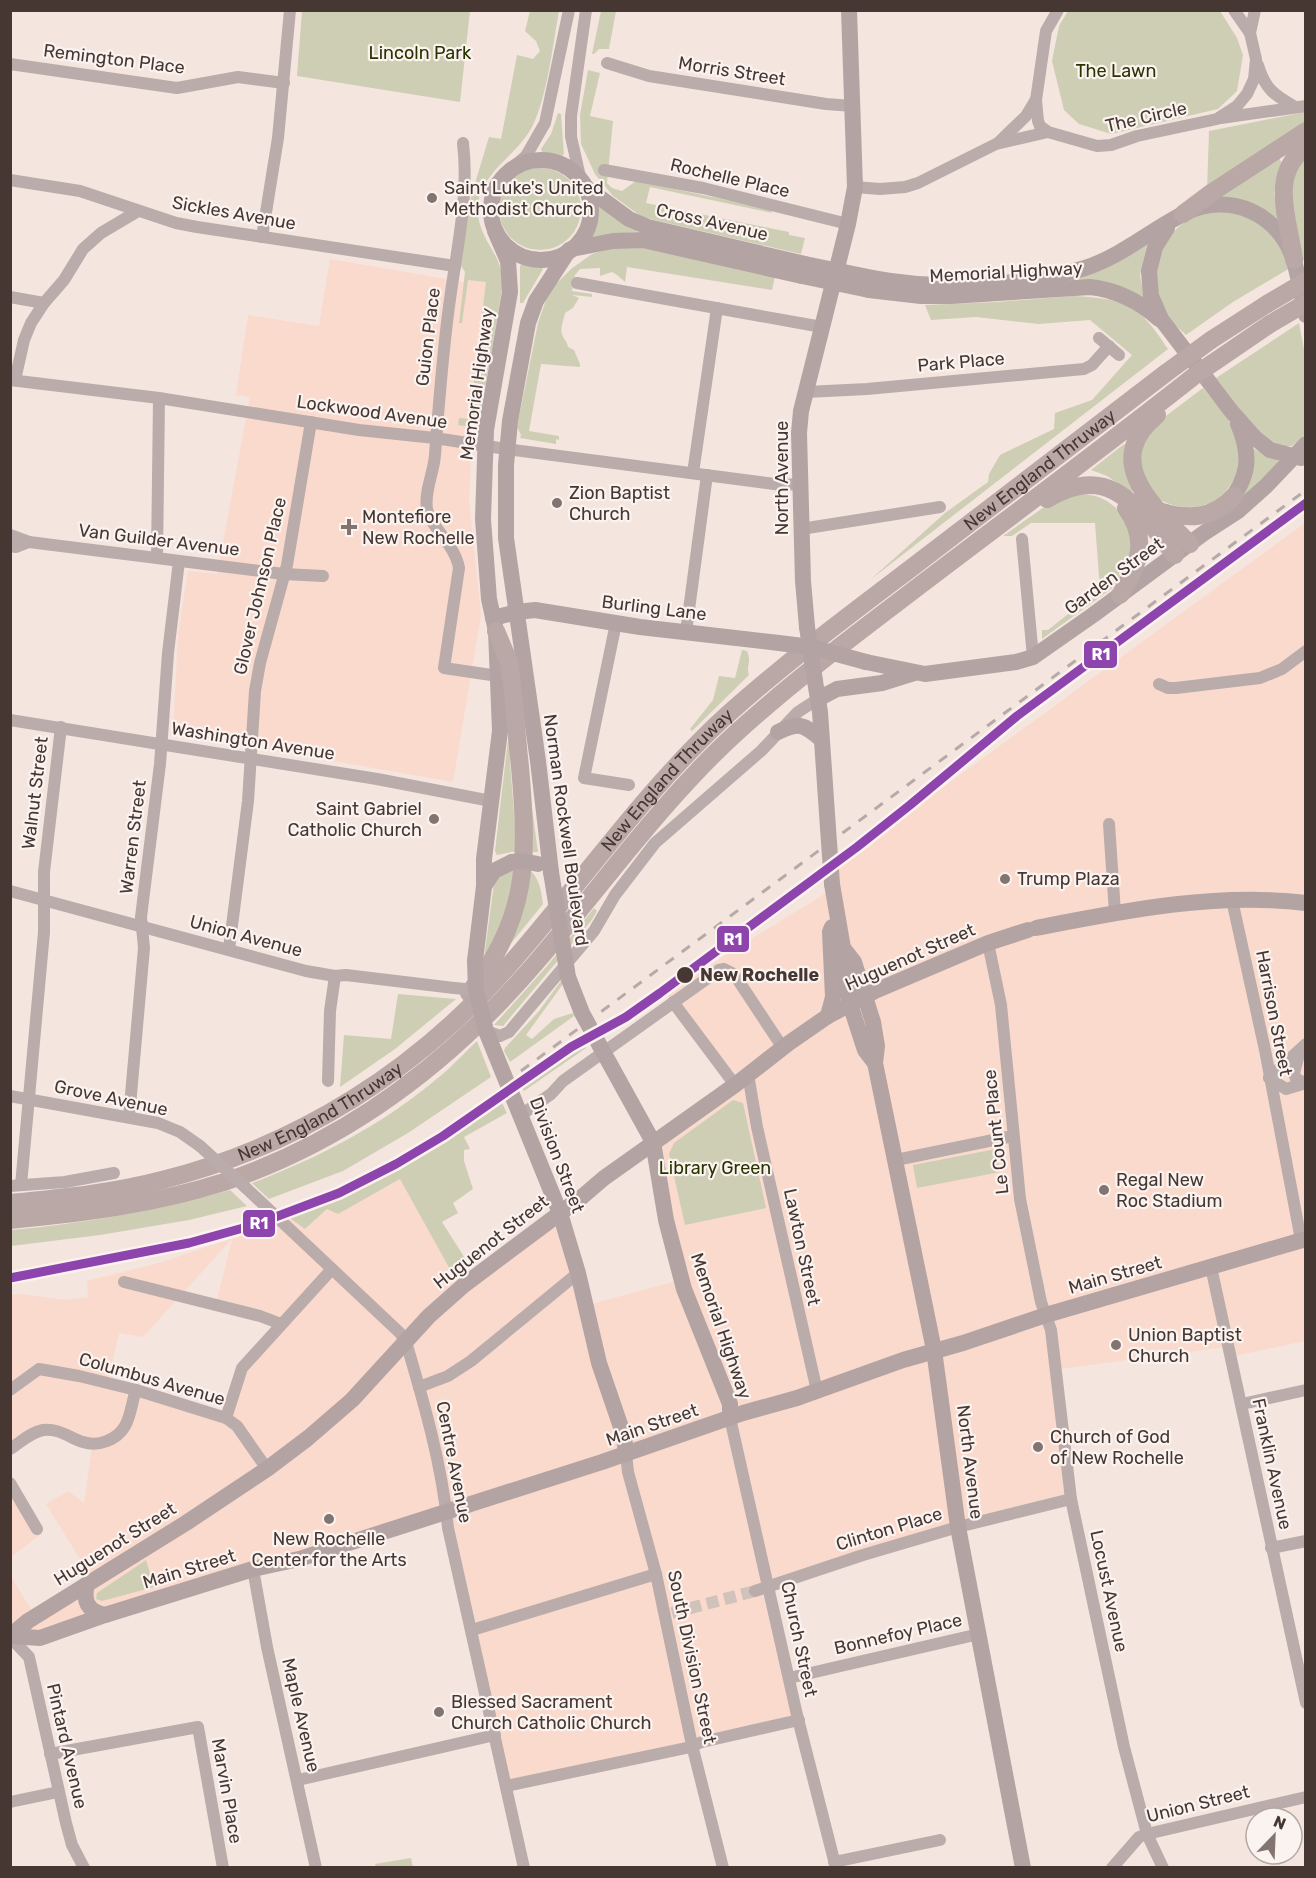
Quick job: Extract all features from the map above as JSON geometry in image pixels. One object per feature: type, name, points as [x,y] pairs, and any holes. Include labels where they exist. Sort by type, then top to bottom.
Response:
[{"type":"highway","points":[[1181,216],[1211,193],[1305,131]]},
{"type":"highway","points":[[1294,260],[1282,183],[1292,159],[1305,147]]},
{"type":"highway","name":"New England Thruway","points":[[10,1203],[159,1182],[220,1163],[310,1125],[339,1109],[393,1073],[443,1032],[490,987],[657,787],[725,717],[826,633],[1166,373],[1211,340],[1305,281]]},
{"type":"highway","name":"New England Thruway","points":[[10,1220],[130,1205],[223,1182],[255,1171],[315,1143],[344,1128],[398,1092],[450,1052],[497,1007],[664,808],[732,737],[802,676],[986,535],[1180,392],[1198,373],[1305,303]]},
{"type":"highway","points":[[1180,392],[1142,432],[1134,448],[1133,466],[1138,485],[1158,511],[1197,539]]},
{"type":"highway","points":[[986,535],[1072,487],[1093,485],[1108,489],[1133,505],[1175,555]]},
{"type":"highway","points":[[1108,489],[1128,510],[1136,525],[1139,540],[1137,564],[1120,595]]},
{"type":"highway","points":[[1158,511],[1183,517],[1201,516],[1220,509],[1234,496]]},
{"type":"highway","points":[[393,1073],[447,1018],[487,968],[508,927],[521,885],[525,829],[515,714],[509,662],[495,624]]},
{"type":"main road","name":"North Avenue","points":[[849,10],[855,187],[848,224],[801,411],[799,433],[801,529],[807,627],[818,699],[832,884],[843,948],[841,965],[857,1000],[873,1022],[877,1046],[875,1063],[934,1350],[958,1527],[1023,1868]]},
{"type":"main road","points":[[547,161],[567,168],[583,184],[590,206],[590,219],[585,233],[570,250],[549,259],[527,258],[507,247],[495,231],[491,211],[492,198],[498,185],[510,170],[525,163],[547,161]]},
{"type":"main road","name":"Cross Avenue","points":[[583,184],[629,219],[648,228],[804,270]]},
{"type":"main road","name":"Memorial Highway","points":[[871,284],[974,284],[1037,278],[1070,272],[1117,255],[1181,216],[1201,207],[1217,204],[1234,205],[1264,217],[1275,228],[1294,260],[1305,315]]},
{"type":"main road","points":[[1181,216],[1159,239],[1152,255],[1149,271],[1151,296],[1166,326],[1232,412],[1266,448],[1302,453]]},
{"type":"main road","name":"Memorial Highway","points":[[495,231],[508,261],[510,292],[488,420],[484,463],[483,519],[487,574],[495,624]]},
{"type":"main road","name":"Cross Avenue","points":[[570,250],[613,241],[643,240],[804,270]]},
{"type":"main road","name":"Memorial Highway","points":[[517,612],[504,506],[506,450],[528,322],[536,301],[570,250]]},
{"type":"main road","name":"Memorial Highway","points":[[804,270],[921,296],[1075,287],[1099,288],[1132,299],[1166,326]]},
{"type":"main road","points":[[1197,539],[1234,496],[1245,476],[1247,454],[1244,440],[1232,412]]},
{"type":"main road","name":"Garden Street","points":[[811,647],[907,676],[1016,662],[1033,657],[1238,512],[1302,453]]},
{"type":"main road","name":"Burling Lane","points":[[495,624],[517,612],[535,610],[616,623],[811,647]]},
{"type":"main road","name":"Norman Rockwell Boulevard","points":[[517,612],[540,772],[547,868],[568,977],[579,1006],[602,1049]]},
{"type":"main road","name":"Division Street","points":[[495,624],[500,731],[484,859],[484,886],[475,961],[476,990],[486,1031],[560,1213],[578,1273],[599,1363],[624,1436],[626,1454]]},
{"type":"main road","points":[[818,699],[844,687],[872,685],[907,676]]},
{"type":"main road","points":[[778,732],[799,725],[806,727],[821,739]]},
{"type":"main road","points":[[484,886],[494,871],[512,862],[522,861],[547,868]]},
{"type":"main road","name":"Huguenot Street","points":[[10,1636],[28,1621],[151,1545],[267,1469],[309,1438],[352,1400],[429,1316],[464,1285],[653,1142],[828,1016],[857,1000],[988,943],[1032,929],[1115,913],[1232,900],[1280,900],[1305,903]]},
{"type":"main road","points":[[828,1016],[833,997],[830,932],[836,914]]},
{"type":"main road","name":"Memorial Highway","points":[[602,1049],[653,1142],[666,1220],[684,1289],[730,1404],[729,1418]]},
{"type":"main road","name":"Main Street","points":[[10,1636],[40,1638],[105,1615],[253,1569],[299,1559],[447,1513],[934,1350],[1303,1240]]},
{"type":"main road","points":[[87,1584],[85,1598],[87,1606],[105,1615]]},
{"type":"street","points":[[262,237],[278,138],[290,10]]},
{"type":"street","points":[[510,170],[526,156],[544,123],[570,10]]},
{"type":"street","points":[[583,184],[571,137],[571,116],[586,10]]},
{"type":"street","points":[[1048,132],[1040,126],[1036,112],[1036,100],[1049,10]]},
{"type":"street","points":[[1046,31],[1058,10]]},
{"type":"street","name":"The Circle","points":[[1234,10],[1250,33],[1262,78],[1272,93],[1300,107]]},
{"type":"street","points":[[1250,33],[1257,12]]},
{"type":"street","name":"The Circle","points":[[1217,119],[1237,106],[1247,94],[1254,79],[1256,59]]},
{"type":"street","name":"Morris Street","points":[[607,63],[649,76],[826,104],[853,106]]},
{"type":"street","name":"Remington Place","points":[[10,64],[177,88],[238,77],[284,83]]},
{"type":"street","points":[[996,144],[1026,116],[1036,100]]},
{"type":"street","name":"The Circle","points":[[1048,132],[1097,147],[1217,119],[1300,107]]},
{"type":"street","points":[[855,187],[880,189],[905,187],[918,183],[996,144],[1048,132]]},
{"type":"street","name":"Guion Place","points":[[463,143],[464,192],[444,343],[435,456],[427,510],[453,550],[459,568],[444,668],[498,676]]},
{"type":"street","name":"Rochelle Place","points":[[604,170],[703,188],[848,224]]},
{"type":"street","name":"Sickles Avenue","points":[[10,180],[55,185],[80,191],[176,223],[455,266]]},
{"type":"street","points":[[13,380],[24,340],[44,303],[64,280],[91,240],[138,211]]},
{"type":"street","points":[[577,283],[822,327]]},
{"type":"street","points":[[10,297],[44,303]]},
{"type":"street","points":[[693,473],[717,308]]},
{"type":"street","name":"Park Place","points":[[806,392],[867,389],[1084,369],[1092,365],[1104,342],[1119,355]]},
{"type":"street","name":"Lockwood Avenue","points":[[13,380],[159,398],[358,430],[435,438],[506,450],[782,485],[800,484]]},
{"type":"street","points":[[157,558],[159,398]]},
{"type":"street","name":"Glover Johnson Place","points":[[229,949],[252,759],[255,691],[260,663],[284,574],[311,422]]},
{"type":"street","points":[[686,632],[707,475]]},
{"type":"street","points":[[801,529],[940,507]]},
{"type":"street","name":"Van Guilder Avenue","points":[[10,535],[28,542],[284,574]]},
{"type":"street","points":[[1022,539],[1033,657]]},
{"type":"street","name":"Van Guilder Avenue","points":[[10,546],[16,547],[28,542]]},
{"type":"street","name":"Warren Street","points":[[129,1117],[144,948],[141,917],[179,561]]},
{"type":"street","points":[[284,574],[323,576]]},
{"type":"street","points":[[616,623],[584,778],[629,785]]},
{"type":"street","points":[[1159,684],[1168,688],[1176,688],[1260,678],[1282,669],[1305,651]]},
{"type":"street","points":[[486,1031],[500,1036],[508,1032],[594,931],[621,887],[655,843],[760,751],[798,712],[818,699]]},
{"type":"street","name":"Washington Avenue","points":[[10,720],[252,759],[490,801]]},
{"type":"street","name":"Walnut Street","points":[[16,1186],[30,1099],[44,932],[43,900],[61,727]]},
{"type":"street","points":[[1109,824],[1115,913]]},
{"type":"street","name":"Union Avenue","points":[[10,891],[306,971],[476,990]]},
{"type":"street","name":"Harrison Street","points":[[1232,900],[1303,1240]]},
{"type":"street","name":"Le Count Place","points":[[988,943],[1001,1005],[1013,1136],[1023,1212],[1041,1302],[1046,1315]]},
{"type":"street","points":[[518,1106],[547,1087],[563,1081],[602,1049],[715,971],[724,969],[734,974],[783,1048]]},
{"type":"street","points":[[328,1081],[330,1011],[335,976]]},
{"type":"street","points":[[673,1002],[742,1079]]},
{"type":"street","points":[[1304,1046],[1269,1078],[1286,1089],[1305,1083]]},
{"type":"street","points":[[1304,1046],[1294,1073],[1296,1079],[1305,1083]]},
{"type":"street","name":"Lawton Street","points":[[742,1079],[757,1127],[817,1391]]},
{"type":"street","name":"Grove Avenue","points":[[10,1096],[129,1117],[168,1127],[200,1146]]},
{"type":"street","points":[[896,1160],[1013,1136]]},
{"type":"street","name":"Centre Avenue","points":[[200,1146],[400,1333],[406,1342],[425,1401],[445,1496],[448,1528],[524,1868]]},
{"type":"street","points":[[16,1186],[65,1182],[114,1173]]},
{"type":"street","name":"Franklin Avenue","points":[[1211,1267],[1305,1703]]},
{"type":"street","points":[[226,1418],[242,1368],[332,1269]]},
{"type":"street","points":[[420,1387],[448,1376],[471,1361],[578,1273]]},
{"type":"street","points":[[124,1282],[281,1324]]},
{"type":"street","name":"Locust Avenue","points":[[1046,1315],[1051,1330],[1071,1499],[1124,1747],[1147,1834],[1163,1868]]},
{"type":"street","name":"Columbus Avenue","points":[[10,1390],[39,1369],[136,1390],[226,1418],[237,1426],[267,1469]]},
{"type":"street","points":[[10,1449],[33,1433],[45,1430],[65,1434],[83,1442],[93,1444],[104,1442],[116,1436],[125,1426],[136,1390]]},
{"type":"street","points":[[1242,1404],[1305,1390]]},
{"type":"street","name":"Church Street","points":[[729,1418],[835,1865]]},
{"type":"street","name":"South Division Street","points":[[626,1454],[628,1472],[669,1614],[692,1746],[723,1868]]},
{"type":"street","points":[[10,1483],[37,1529]]},
{"type":"street","name":"Clinton Place","points":[[755,1591],[863,1555],[958,1527],[1071,1499]]},
{"type":"street","points":[[1271,1548],[1305,1541]]},
{"type":"street","name":"Maple Avenue","points":[[253,1569],[267,1647],[316,1868]]},
{"type":"street","points":[[472,1630],[656,1574]]},
{"type":"street","name":"Bonnefoy Place","points":[[789,1678],[979,1634]]},
{"type":"street","name":"Pintard Avenue","points":[[10,1636],[28,1657],[72,1845],[84,1868]]},
{"type":"street","points":[[506,1786],[692,1746],[799,1720]]},
{"type":"street","name":"Marvin Place","points":[[50,1754],[198,1727],[223,1868]]},
{"type":"street","points":[[298,1780],[495,1735]]},
{"type":"street","points":[[10,1802],[58,1792]]},
{"type":"street","name":"Union Street","points":[[1112,1868],[1139,1837],[1147,1834],[1305,1797]]},
{"type":"street","points":[[835,1865],[940,1840]]},
{"type":"shaded area","name":"Montefiore New Rochelle","points":[[330,259],[464,282],[467,271],[496,275],[471,457],[469,501],[481,615],[453,782],[173,733],[178,633],[188,571],[217,574],[250,397],[236,395],[248,315],[319,326]]},
{"type":"shaded area","points":[[1305,523],[1305,1341],[1230,1357],[1226,1347],[1059,1369],[1074,1502],[955,1530],[773,1591],[797,1724],[509,1788],[447,1510],[11,1639],[10,1575],[34,1614],[92,1578],[46,1504],[68,1491],[84,1503],[92,1447],[53,1429],[11,1445],[11,1295],[23,1294],[64,1300],[88,1297],[87,1281],[162,1262],[233,1238],[287,1216],[305,1229],[327,1209],[366,1197],[393,1184],[399,1176],[452,1273],[462,1283],[558,1213],[587,1305],[684,1279],[655,1143],[737,1087],[666,992],[834,888],[834,867]],"holes":[[[232,1239],[215,1307],[275,1325],[239,1369],[223,1420],[107,1385],[119,1333],[143,1337]]]},
{"type":"shaded area","points":[[10,1487],[41,1534],[11,1557],[10,1557]]},
{"type":"green space","name":"Lincoln Park","points":[[302,11],[470,11],[460,102],[297,76]]},
{"type":"green space","points":[[530,11],[559,11],[542,101],[532,127],[489,178],[482,189],[479,201],[479,222],[499,264],[503,284],[478,428],[458,425],[459,418],[469,419],[486,282],[468,280],[462,323],[459,323],[465,272],[457,259],[472,193],[489,137],[501,139],[517,55],[533,59],[540,51],[536,41],[525,31]]},
{"type":"green space","points":[[601,11],[616,11],[609,49],[599,49],[592,54]]},
{"type":"green space","name":"The Lawn","points":[[1068,11],[1220,11],[1237,38],[1243,55],[1237,91],[1218,109],[1111,134],[1079,124],[1064,110],[1052,61],[1059,26]]},
{"type":"green space","points":[[588,70],[600,73],[590,116],[613,121],[607,183],[612,188],[622,191],[636,181],[770,209],[772,213],[650,187],[646,203],[789,232],[789,235],[805,238],[801,254],[642,217],[613,196],[595,174],[581,144],[580,115]]},
{"type":"green space","points":[[1305,112],[1305,123],[1207,191],[1209,131]]},
{"type":"green space","points":[[558,113],[561,114],[564,154],[562,156],[542,152],[541,149],[551,134]]},
{"type":"green space","points":[[1278,156],[1282,163],[1274,193],[1279,221],[1251,203],[1219,197]]},
{"type":"green space","points":[[1305,156],[1306,259],[1302,261],[1293,221],[1291,192],[1297,166]]},
{"type":"green space","points":[[540,168],[556,171],[569,180],[578,193],[581,209],[578,225],[569,238],[556,247],[540,250],[524,247],[511,238],[502,225],[499,209],[502,193],[511,180],[524,171]]},
{"type":"green space","points":[[597,205],[643,231],[592,237]]},
{"type":"green space","points":[[1218,211],[1243,215],[1266,226],[1279,241],[1290,268],[1233,302],[1186,335],[1168,318],[1159,302],[1156,273],[1159,259],[1172,233],[1183,223],[1198,215]]},
{"type":"green space","points":[[1147,244],[1140,276],[1145,300],[1057,283]]},
{"type":"green space","points":[[616,247],[645,248],[775,276],[772,290],[627,267],[625,282],[612,272],[600,276],[600,268],[580,269],[575,275],[572,291],[592,294],[592,297],[572,295],[579,298],[573,308],[565,313],[561,329],[568,347],[574,350],[580,367],[541,364],[529,431],[559,436],[559,440],[556,439],[556,444],[520,438],[517,427],[538,323],[546,300],[556,284],[571,269],[592,254]]},
{"type":"green space","points":[[522,264],[543,269],[523,303],[520,303],[520,266]]},
{"type":"green space","points":[[1074,296],[1107,299],[1130,307],[1148,322],[1168,349],[870,580],[945,513],[988,482],[989,474],[1000,455],[1054,429],[1055,413],[1092,400],[1132,355],[1090,320],[1039,324],[976,317],[931,320],[925,305]]},
{"type":"green space","points":[[1299,323],[1306,360],[1306,434],[1292,446],[1279,446],[1260,436],[1216,378]]},
{"type":"green space","points":[[1203,388],[1234,430],[1241,446],[1241,461],[1231,485],[1220,497],[1196,507],[1176,506],[1157,498],[1144,484],[1140,448],[1162,419]]},
{"type":"green space","points":[[1124,444],[1128,449],[1135,489],[1131,492],[1107,476],[1091,470]]},
{"type":"green space","points":[[1252,448],[1281,462],[1241,500]]},
{"type":"green space","points":[[1071,495],[1099,497],[1116,508],[1128,524],[1133,543],[1132,553],[1124,572],[1111,589],[1042,639],[1042,630],[1048,630],[1100,589],[1095,523],[1031,523],[1012,536],[1003,536],[1047,505]]},
{"type":"green space","points":[[742,650],[747,651],[749,675],[692,731],[690,729],[713,700],[719,676],[735,678]]},
{"type":"green space","points":[[509,731],[512,731],[510,762],[517,851],[497,855],[495,851]]},
{"type":"green space","points":[[524,750],[538,852],[533,852],[530,870],[538,881],[543,904],[508,947]]},
{"type":"green space","points":[[517,867],[500,931],[484,958],[494,883],[500,873]]},
{"type":"green space","points":[[594,908],[597,911],[591,921],[503,1026],[494,1025],[547,966]]},
{"type":"green space","points":[[561,981],[563,984],[526,1035],[532,1039],[554,1019],[573,1013],[574,1016],[510,1062],[504,1051],[505,1048],[539,1011]]},
{"type":"green space","points":[[398,994],[456,999],[395,1049],[340,1087],[344,1035],[391,1039]]},
{"type":"green space","points":[[477,1041],[491,1077],[408,1133],[343,1171],[269,1199],[252,1183],[323,1152],[369,1127],[413,1098]]},
{"type":"green space","points":[[585,1042],[586,1048],[524,1091],[520,1086]]},
{"type":"green space","name":"Library Green","points":[[733,1100],[743,1103],[766,1208],[685,1225],[669,1154],[674,1143]]},
{"type":"green space","points":[[502,1103],[507,1113],[464,1137],[470,1149],[464,1150],[464,1161],[473,1189],[453,1203],[458,1213],[442,1222],[468,1263],[452,1273],[400,1179],[338,1214],[327,1209],[305,1229],[287,1216],[341,1197],[390,1172]]},
{"type":"green space","points":[[996,1149],[1000,1172],[917,1188],[913,1165]]},
{"type":"green space","points":[[230,1190],[247,1206],[189,1220],[100,1235],[11,1246],[11,1230],[121,1215]]},
{"type":"green space","points":[[146,1560],[154,1587],[102,1601],[96,1599],[97,1593]]},
{"type":"green space","points":[[411,1858],[413,1867],[376,1867],[375,1864]]},
{"type":"tunnel","points":[[672,1613],[755,1591]]},
{"type":"railway","points":[[521,1071],[1306,490]]},
{"type":"transit line","name":"R1","points":[[10,1278],[189,1243],[254,1225],[339,1193],[396,1164],[443,1136],[571,1047],[626,1017],[660,993],[857,847],[1017,716],[1306,503]]},
{"type":"place","name":"Saint Luke's United Methodist Church","points":[[432,198]]},
{"type":"place","name":"Zion Baptist Church","points":[[557,503]]},
{"type":"place","name":"Montefiore New Rochelle","points":[[349,527]]},
{"type":"place","name":"Saint Gabriel Catholic Church","points":[[434,819]]},
{"type":"place","name":"Trump Plaza","points":[[1005,879]]},
{"type":"place","name":"New Rochelle","points":[[685,975]]},
{"type":"place","name":"Regal New Roc Stadium","points":[[1104,1190]]},
{"type":"place","name":"Union Baptist Church","points":[[1116,1345]]},
{"type":"place","name":"Church of God of New Rochelle","points":[[1038,1447]]},
{"type":"place","name":"New Rochelle Center for the Arts","points":[[329,1519]]},
{"type":"place","name":"Blessed Sacrament Church Catholic Church","points":[[439,1712]]}]
